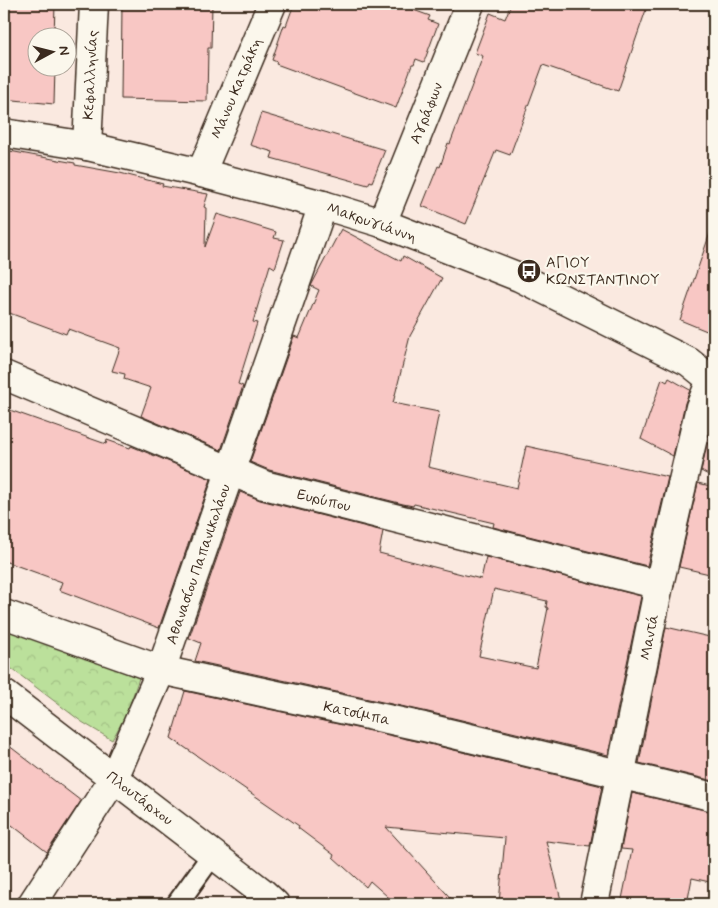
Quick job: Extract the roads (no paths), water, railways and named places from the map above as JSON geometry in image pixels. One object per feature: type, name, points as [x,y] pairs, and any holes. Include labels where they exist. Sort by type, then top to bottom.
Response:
[{"type":"street","name":"Κεφαλληνίας","points":[[87,146],[94,4]]},
{"type":"street","name":"Μάνου Κατράκη","points":[[201,173],[272,4]]},
{"type":"street","name":"Αγράφων","points":[[382,223],[470,4]]},
{"type":"street","name":"Μακρυγιάννη","points":[[4,133],[87,146],[201,173],[323,205],[382,223],[519,278],[689,362],[713,378]]},
{"type":"street","name":"Αθανασίου Παπανικολάου","points":[[32,904],[114,778],[161,670],[323,205]]},
{"type":"street","name":"Ευρύπου","points":[[4,375],[264,485],[659,585]]},
{"type":"street","name":"Μαντά","points":[[594,904],[659,585],[700,407],[713,378]]},
{"type":"street","name":"Κατσίμπα","points":[[4,614],[161,670],[424,727],[714,797]]},
{"type":"street","name":"Πλουτάρχου","points":[[4,694],[213,854],[275,904]]},
{"type":"lane","points":[[177,904],[213,854]]},
{"type":"place","name":"ΑΓΙΟΥ ΚΩΝΣΤΑΝΤΙΝΟΥ","points":[[529,271]]}]
